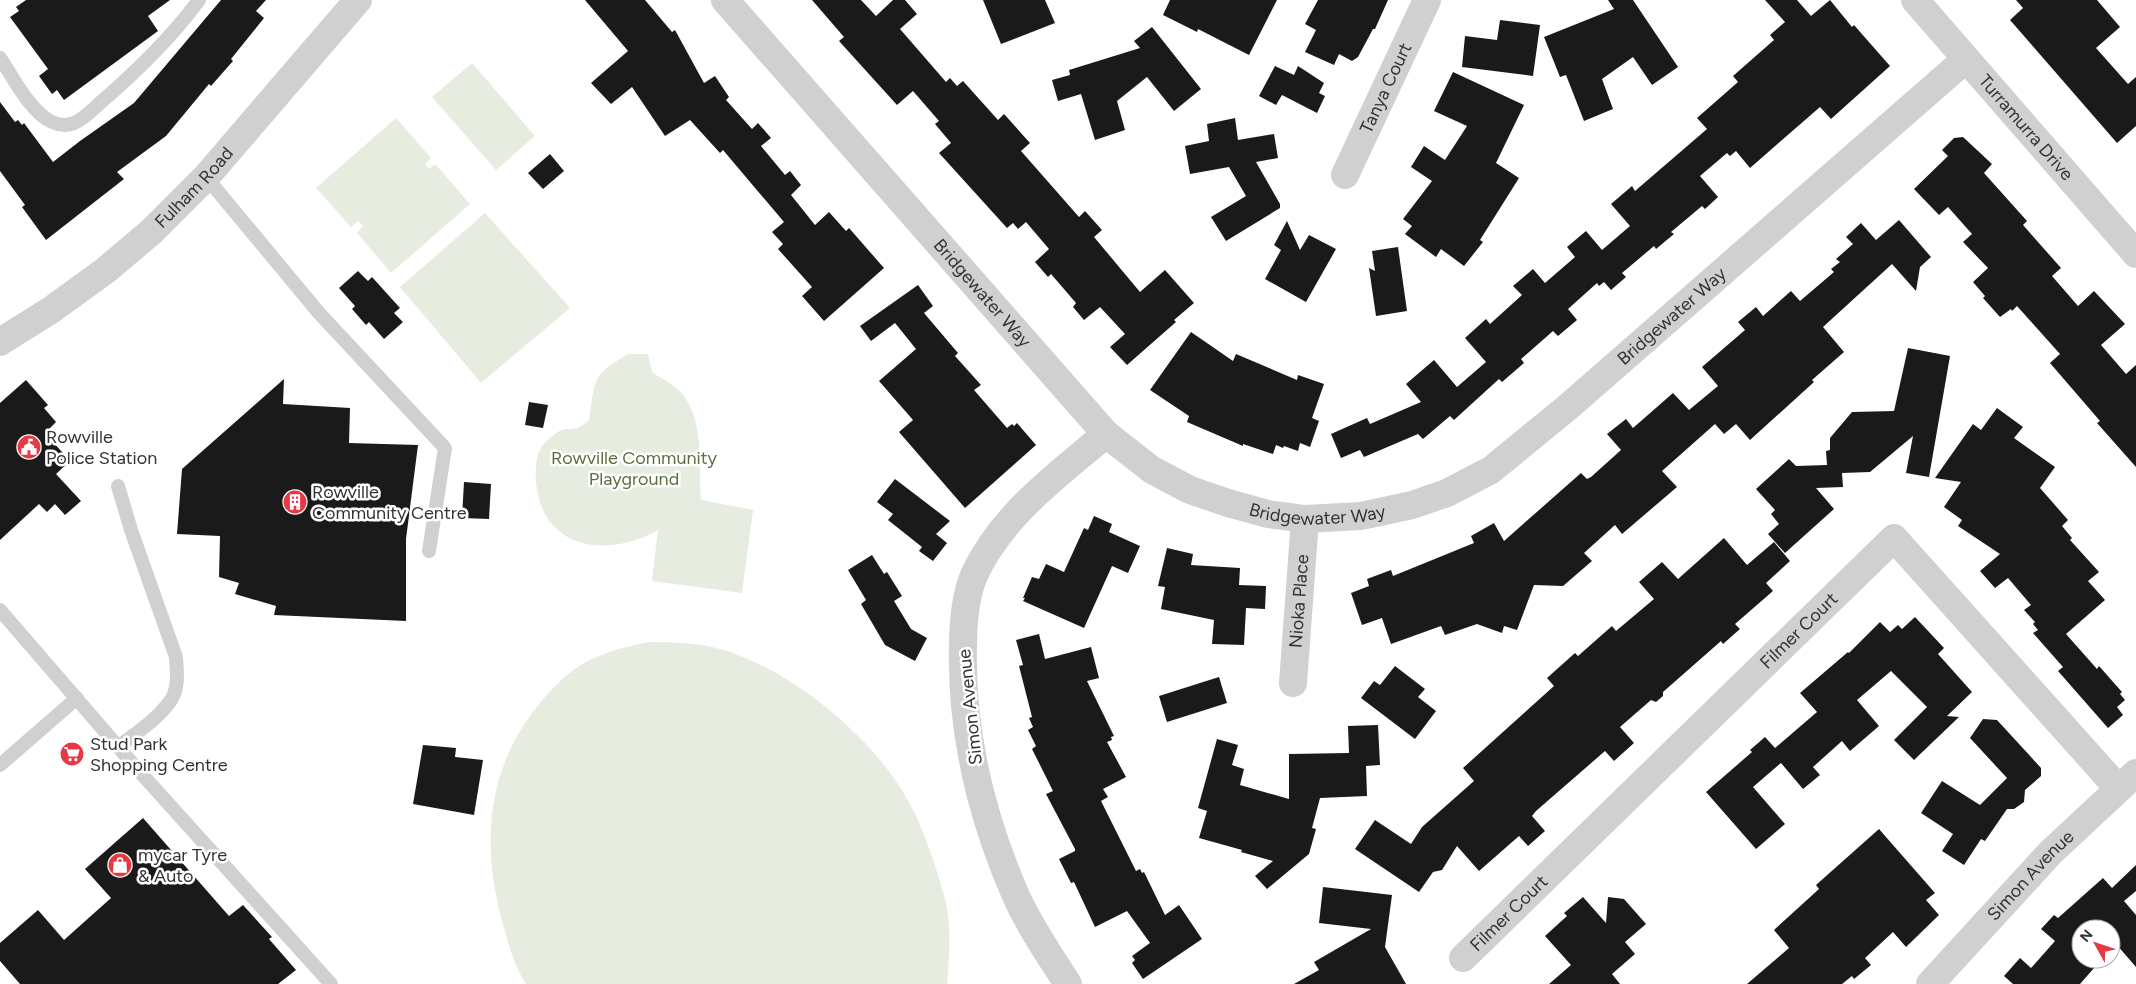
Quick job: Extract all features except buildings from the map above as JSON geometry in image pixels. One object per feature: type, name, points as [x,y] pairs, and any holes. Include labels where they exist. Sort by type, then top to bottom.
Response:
[{"type":"street","name":"Fulham Road","points":[[0,342],[51,310],[106,270],[152,232],[206,177],[358,0]]},
{"type":"street","name":"Bridgewater Way","points":[[725,0],[1106,434],[1152,470],[1190,490],[1228,504],[1260,512],[1306,519],[1361,516],[1412,505],[1447,493],[1491,470],[1568,408],[1966,59]]},
{"type":"street","name":"Tanya Court","points":[[1345,175],[1427,0]]},
{"type":"street","name":"Turramurra Drive","points":[[1914,0],[2136,254]]},
{"type":"street","name":"Simon Avenue","points":[[1068,984],[1038,937],[1016,896],[981,794],[973,758],[964,690],[964,618],[974,574],[994,540],[1015,514],[1106,434]]},
{"type":"street","name":"Nioka Place","points":[[1293,683],[1306,519]]},
{"type":"street","name":"Filmer Court","points":[[1463,958],[1894,538],[2127,781]]},
{"type":"street","name":"Simon Avenue","points":[[1930,984],[2050,853],[2127,781]]},
{"type":"lane","points":[[0,58],[36,111],[54,123],[73,124],[82,119],[116,89],[168,39],[199,0]]},
{"type":"lane","points":[[206,177],[319,313],[445,448],[428,551]]},
{"type":"lane","points":[[118,486],[130,530],[176,657],[177,678],[172,699],[150,721],[118,747]]},
{"type":"lane","points":[[0,610],[118,747],[331,984]]},
{"type":"lane","points":[[0,765],[77,698]]},
{"type":"green space","points":[[472,63],[535,136],[496,170],[432,97]]},
{"type":"green space","points":[[396,118],[431,158],[425,164],[429,169],[435,164],[470,204],[391,273],[357,233],[363,226],[358,221],[351,227],[316,188]]},
{"type":"green space","points":[[485,213],[570,308],[481,383],[400,287]]},
{"type":"green space","name":"Rowville Community Playground","points":[[628,354],[648,354],[652,372],[677,389],[690,406],[698,432],[701,500],[753,510],[742,593],[652,581],[658,530],[638,539],[618,544],[599,545],[580,542],[564,535],[550,522],[541,505],[536,472],[537,457],[543,445],[559,431],[579,427],[589,420],[594,387],[597,380],[607,368]]},
{"type":"green space","points":[[649,642],[697,644],[724,650],[751,660],[806,692],[832,712],[879,759],[897,783],[912,808],[930,850],[938,875],[947,908],[949,927],[947,984],[526,984],[517,968],[501,917],[491,860],[493,804],[509,752],[523,727],[540,703],[562,679],[595,657],[618,649]]},
{"type":"place","name":"Rowville Police Station","points":[[29,447]]},
{"type":"place","name":"Rowville Community Centre","points":[[295,502]]},
{"type":"place","name":"Stud Park Shopping Centre","points":[[72,754]]},
{"type":"place","name":"mycar Tyre & Auto","points":[[120,865]]}]
